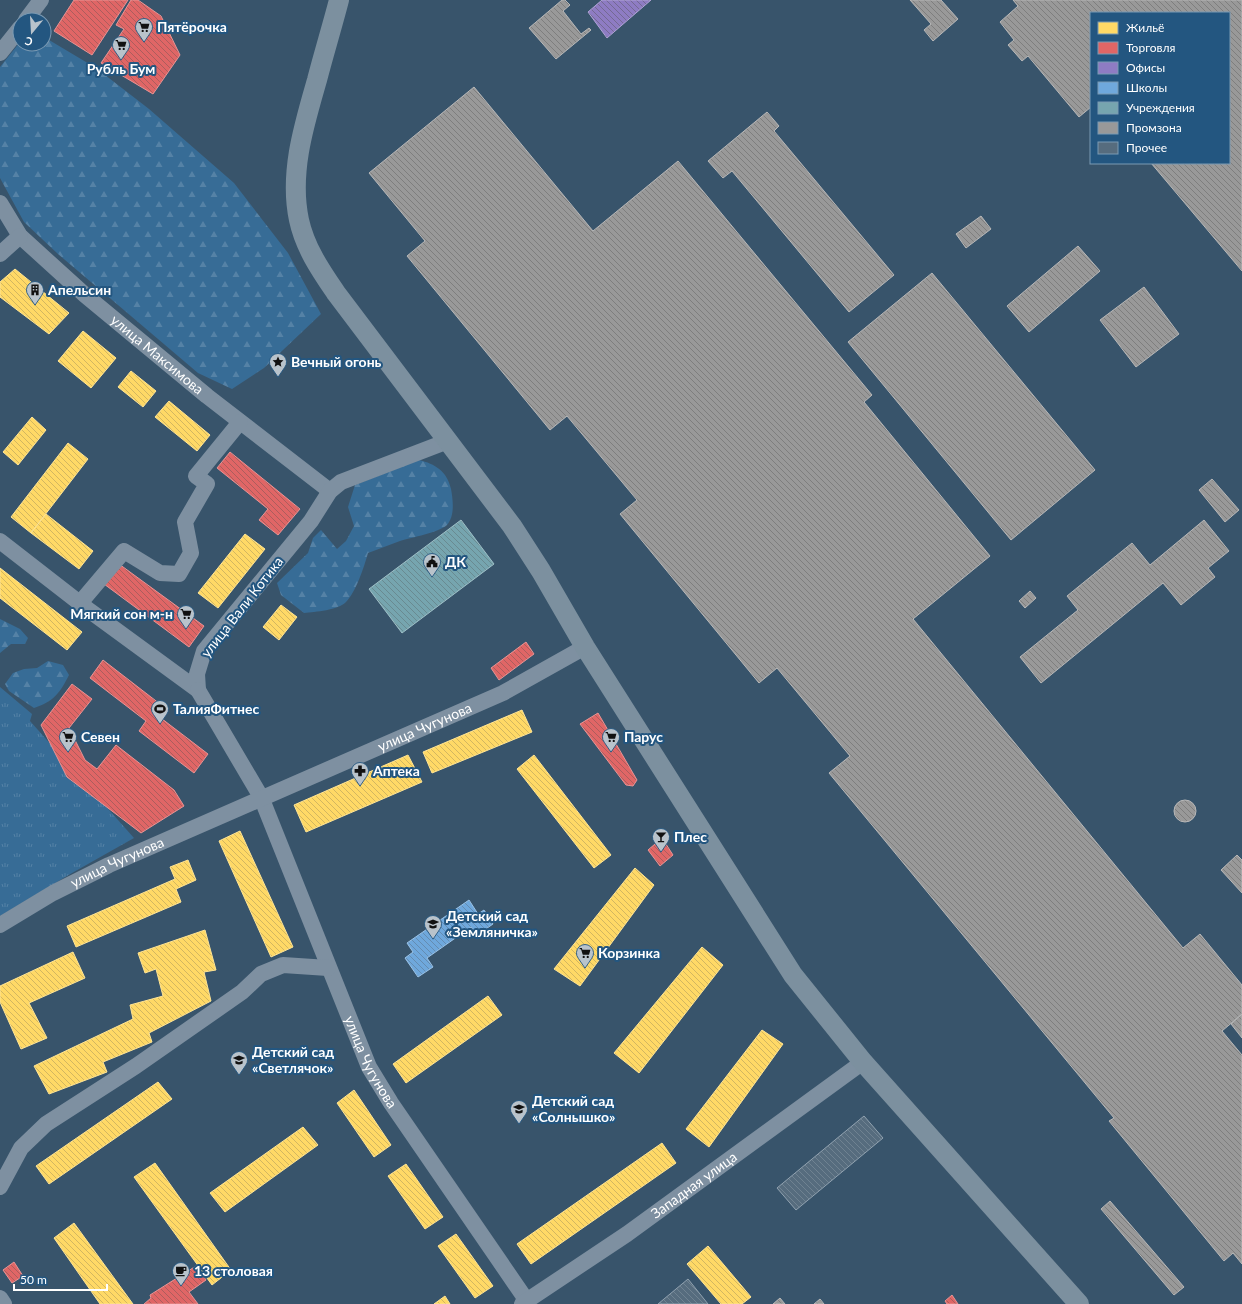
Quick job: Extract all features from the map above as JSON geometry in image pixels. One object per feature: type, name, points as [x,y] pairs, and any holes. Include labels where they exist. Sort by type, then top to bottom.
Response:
[{"type":"main road","points":[[339,0],[309,109],[298,156],[296,184],[299,221],[311,252],[336,294],[512,526],[541,571],[584,647],[793,975],[863,1062],[1079,1304]]},
{"type":"street","points":[[32,12],[41,0]]},
{"type":"street","points":[[0,53],[12,38]]},
{"type":"street","name":"улица Максимова","points":[[0,203],[20,236],[85,295],[240,422],[330,491]]},
{"type":"street","points":[[0,254],[20,236]]},
{"type":"street","points":[[80,603],[124,551],[160,573],[179,574],[191,553],[185,522],[208,484],[196,476],[240,422]]},
{"type":"street","name":"улица Вали Котика","points":[[198,690],[197,674],[204,651],[311,521],[330,491],[341,482],[448,441]]},
{"type":"street","points":[[0,541],[80,603],[198,690]]},
{"type":"street","name":"улица Чугунова","points":[[0,925],[53,893],[109,864],[503,693],[584,647]]},
{"type":"street","name":"улица Чугунова","points":[[198,690],[261,797],[328,968],[369,1067],[391,1103],[524,1302]]},
{"type":"street","points":[[0,1187],[21,1148],[46,1124],[136,1066],[242,992],[261,974],[283,965],[328,968]]},
{"type":"street","name":"Западная улица","points":[[524,1302],[627,1234],[863,1062]]},
{"type":"street","points":[[0,1298],[4,1304]]},
{"type":"green space","points":[[52,42],[96,68],[149,109],[234,183],[288,253],[321,314],[264,368],[232,389],[198,373],[58,254],[24,222],[0,178],[0,67],[12,52],[52,52]]},
{"type":"green space","points":[[419,460],[440,469],[447,477],[452,493],[453,508],[450,521],[447,525],[431,533],[400,541],[368,553],[362,572],[350,598],[338,607],[304,613],[281,595],[277,583],[308,553],[313,538],[321,530],[337,549],[346,541],[354,526],[348,507],[355,485]]},
{"type":"green space","points":[[0,619],[20,629],[28,638],[25,644],[11,644],[0,653]]},
{"type":"green space","points":[[48,661],[63,665],[69,675],[59,692],[51,700],[34,708],[9,691],[5,684],[13,673],[24,669],[37,668]]},
{"type":"green space","points":[[0,687],[32,714],[30,721],[134,838],[0,916]]},
{"type":"building: Жильё","name":"Апельсин","points":[[15,269],[69,313],[49,334],[0,297],[0,282]]},
{"type":"building: Жильё","points":[[83,331],[116,358],[91,388],[58,361]]},
{"type":"building: Жильё","points":[[131,371],[156,391],[143,407],[118,387]]},
{"type":"building: Жильё","points":[[169,401],[210,435],[197,451],[155,417]]},
{"type":"building: Жильё","points":[[32,417],[46,430],[18,465],[3,452]]},
{"type":"building: Жильё","points":[[68,443],[88,459],[31,533],[11,517]]},
{"type":"building: Жильё","points":[[46,514],[93,551],[79,569],[31,533]]},
{"type":"building: Жильё","points":[[245,534],[265,549],[218,608],[198,593]]},
{"type":"building: Жильё","points":[[0,568],[82,632],[67,650],[0,598]]},
{"type":"building: Жильё","points":[[281,605],[297,617],[279,640],[263,627]]},
{"type":"building: Жильё","points":[[522,710],[532,732],[432,773],[423,752]]},
{"type":"building: Жильё","points":[[408,755],[422,782],[306,832],[294,805]]},
{"type":"building: Жильё","points":[[534,755],[611,855],[594,868],[517,769]]},
{"type":"building: Жильё","points":[[240,831],[293,947],[271,957],[219,841]]},
{"type":"building: Жильё","points":[[188,860],[196,880],[176,889],[181,902],[76,947],[67,926],[175,879],[170,867]]},
{"type":"building: Жильё","points":[[635,868],[654,885],[580,986],[554,969]]},
{"type":"building: Жильё","points":[[205,930],[216,970],[204,972],[211,1001],[149,1033],[152,1042],[103,1062],[107,1072],[49,1094],[34,1066],[133,1019],[130,1005],[163,996],[156,969],[145,973],[138,953]]},
{"type":"building: Жильё","points":[[702,947],[723,965],[639,1073],[614,1053]]},
{"type":"building: Жильё","points":[[73,952],[85,978],[29,1003],[47,1038],[21,1049],[0,1002],[0,986]]},
{"type":"building: Жильё","points":[[488,996],[502,1015],[406,1083],[393,1064]]},
{"type":"building: Жильё","points":[[762,1030],[783,1044],[709,1147],[686,1129]]},
{"type":"building: Жильё","points":[[158,1082],[172,1099],[49,1184],[36,1166]]},
{"type":"building: Жильё","points":[[354,1090],[391,1145],[374,1157],[337,1103]]},
{"type":"building: Жильё","points":[[303,1127],[318,1145],[225,1212],[210,1193]]},
{"type":"building: Жильё","points":[[662,1143],[676,1163],[531,1264],[517,1244]]},
{"type":"building: Жильё","points":[[155,1163],[231,1270],[212,1285],[134,1177]]},
{"type":"building: Жильё","points":[[406,1164],[443,1217],[425,1229],[388,1176]]},
{"type":"building: Жильё","points":[[74,1223],[133,1304],[100,1304],[54,1238]]},
{"type":"building: Жильё","points":[[456,1234],[493,1286],[475,1298],[438,1246]]},
{"type":"building: Жильё","points":[[708,1246],[751,1297],[742,1304],[721,1304],[687,1264]]},
{"type":"building: Жильё","points":[[445,1296],[450,1304],[434,1304]]},
{"type":"building: Торговля","points":[[74,0],[128,0],[92,55],[54,31]]},
{"type":"building: Торговля","name":"Пятёрочка","points":[[131,0],[138,0],[161,16],[180,55],[153,94],[101,63],[124,29],[116,25]]},
{"type":"building: Торговля","points":[[230,452],[300,509],[278,535],[259,520],[268,509],[217,468]]},
{"type":"building: Торговля","points":[[119,564],[204,626],[189,647],[104,584]]},
{"type":"building: Торговля","points":[[526,642],[534,654],[499,680],[491,668]]},
{"type":"building: Торговля","points":[[103,660],[160,704],[153,712],[208,754],[194,773],[139,731],[146,721],[90,678]]},
{"type":"building: Торговля","name":"Севен","points":[[72,684],[92,699],[69,728],[85,760],[97,769],[116,745],[174,790],[184,806],[141,833],[67,777],[41,725]]},
{"type":"building: Торговля","name":"Парус","points":[[598,713],[637,780],[633,786],[626,785],[580,724]]},
{"type":"building: Торговля","name":"Плес","points":[[662,838],[673,855],[660,866],[648,850]]},
{"type":"building: Торговля","points":[[14,1262],[23,1276],[12,1283],[3,1270]]},
{"type":"building: Торговля","name":"13 столовая","points":[[196,1266],[206,1280],[189,1292],[198,1304],[144,1304],[151,1298],[150,1295]]},
{"type":"building: Торговля","points":[[952,1295],[958,1304],[947,1304],[945,1301]]},
{"type":"building: Офисы","points":[[602,0],[651,0],[607,38],[588,12]]},
{"type":"building: Школы","name":"Детский сад «Земляничка»","points":[[469,900],[478,914],[484,910],[493,924],[477,935],[471,927],[427,958],[433,967],[418,977],[405,958],[413,952],[407,943]]},
{"type":"building: Учреждения","name":"ДК","points":[[461,520],[494,564],[402,633],[369,589]]},
{"type":"building: Промзона","points":[[562,0],[565,0],[570,5],[563,11],[581,34],[589,28],[591,30],[556,59],[529,28]]},
{"type":"building: Промзона","points":[[910,0],[941,0],[958,19],[933,41],[924,30],[931,24]]},
{"type":"building: Промзона","points":[[1013,0],[1242,0],[1242,271],[1152,164],[1230,164],[1230,12],[1090,12],[1090,108],[1079,117],[1028,56],[1022,61],[1008,45],[1014,40],[1000,22],[1018,6]]},
{"type":"building: Промзона","points":[[474,87],[593,231],[678,161],[872,395],[864,402],[990,556],[913,619],[1183,948],[1200,934],[1242,985],[1242,1014],[1222,1031],[1242,1055],[1242,1264],[1233,1253],[1224,1261],[1109,1121],[1114,1118],[829,773],[850,756],[777,668],[759,683],[620,514],[637,500],[567,416],[550,430],[407,256],[425,241],[369,173]]},
{"type":"building: Промзона","points":[[767,112],[779,126],[774,131],[894,275],[849,312],[732,171],[723,178],[708,161]]},
{"type":"building: Промзона","points":[[981,216],[991,229],[966,248],[956,234]]},
{"type":"building: Промзона","points":[[1078,246],[1100,271],[1029,332],[1007,306]]},
{"type":"building: Промзона","points":[[932,273],[1095,470],[1011,540],[848,342]]},
{"type":"building: Промзона","points":[[1144,287],[1179,334],[1136,367],[1100,320]]},
{"type":"building: Промзона","points":[[1212,479],[1239,510],[1225,522],[1199,490]]},
{"type":"building: Промзона","points":[[1204,520],[1229,551],[1208,568],[1215,577],[1181,605],[1163,583],[1041,683],[1020,657],[1078,610],[1067,596],[1132,543],[1150,565]]},
{"type":"building: Промзона","points":[[1030,591],[1036,598],[1025,608],[1019,601]]},
{"type":"building: Промзона","points":[[1185,800],[1193,803],[1196,811],[1193,819],[1185,822],[1177,819],[1174,811],[1177,803]]},
{"type":"building: Промзона","points":[[1237,855],[1242,860],[1242,893],[1221,870]]},
{"type":"building: Промзона","points":[[1242,1014],[1242,1038],[1231,1024]]},
{"type":"building: Промзона","points":[[1110,1201],[1184,1287],[1174,1295],[1101,1209]]},
{"type":"building: Промзона","points":[[780,1298],[785,1304],[773,1304]]},
{"type":"building: Промзона","points":[[820,1299],[824,1304],[814,1304]]},
{"type":"building: Прочее","points":[[864,1116],[883,1138],[796,1210],[777,1188]]},
{"type":"building: Прочее","points":[[688,1279],[708,1304],[658,1304]]},
{"type":"place","name":"Пятёрочка","points":[[144,42]]},
{"type":"place","name":"Рубль Бум","points":[[121,60]]},
{"type":"place","name":"Апельсин","points":[[35,305]]},
{"type":"place","name":"Вечный огонь","points":[[278,377]]},
{"type":"place","name":"ДК","points":[[432,577]]},
{"type":"place","name":"Мягкий сон м-н","points":[[186,629]]},
{"type":"place","name":"ТалияФитнес","points":[[160,724]]},
{"type":"place","name":"Севен","points":[[68,752]]},
{"type":"place","name":"Парус","points":[[611,752]]},
{"type":"place","name":"Аптека","points":[[360,786]]},
{"type":"place","name":"Плес","points":[[661,852]]},
{"type":"place","name":"Детский сад «Земляничка»","points":[[433,939]]},
{"type":"place","name":"Корзинка","points":[[585,968]]},
{"type":"place","name":"Детский сад «Светлячок»","points":[[239,1075]]},
{"type":"place","name":"Детский сад «Солнышко»","points":[[519,1124]]},
{"type":"place","name":"13 столовая","points":[[181,1286]]}]
